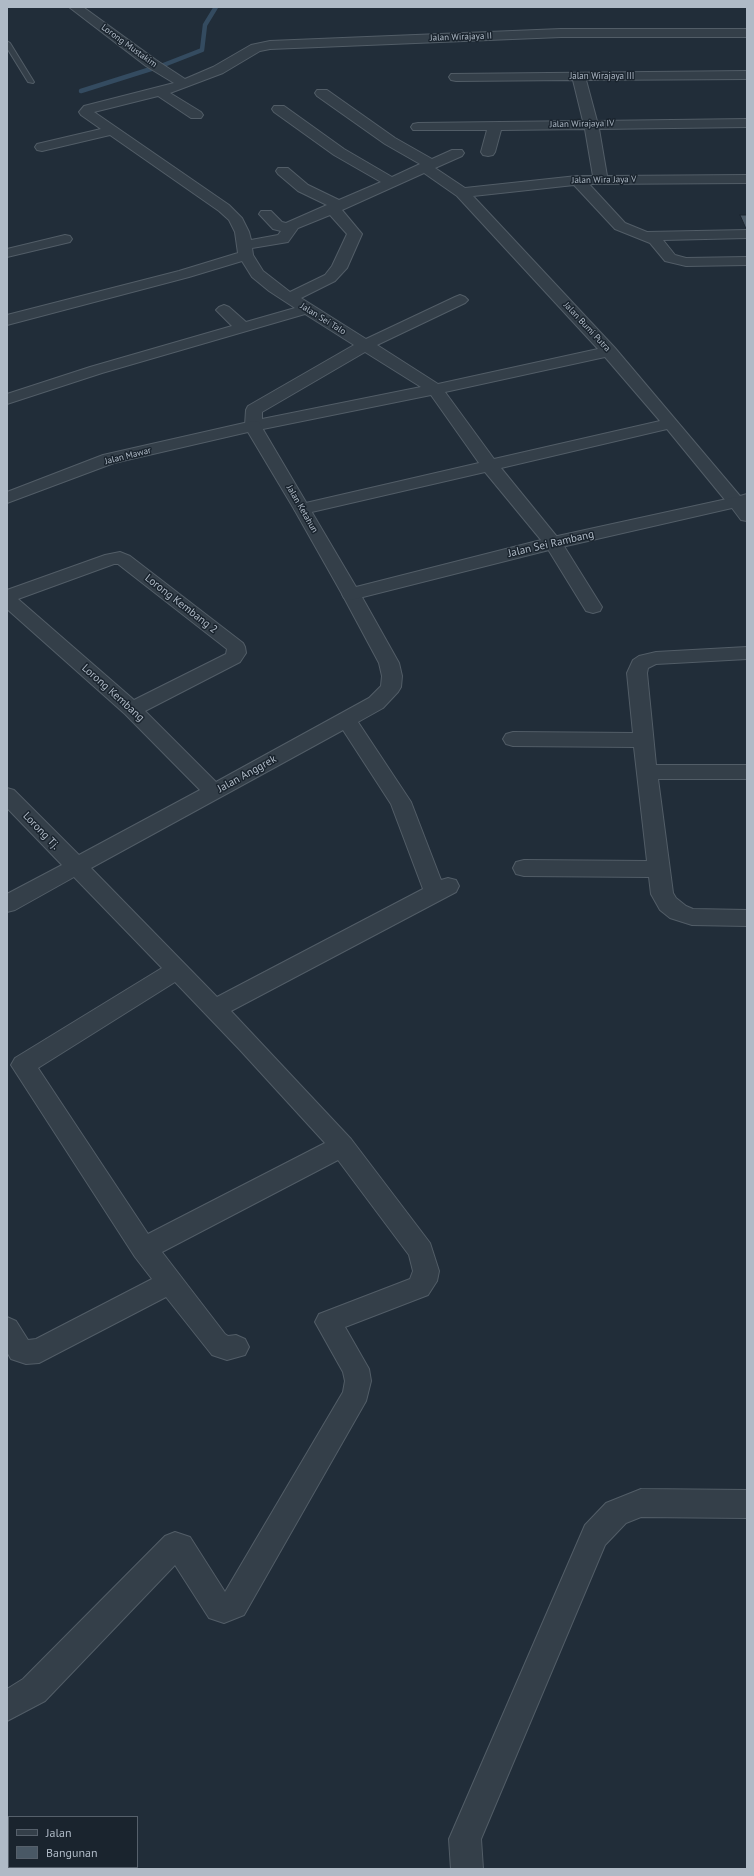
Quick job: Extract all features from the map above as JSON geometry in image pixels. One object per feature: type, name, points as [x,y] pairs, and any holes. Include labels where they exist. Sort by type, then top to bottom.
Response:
[{"type":"street","name":"Lorong Mustakim","points":[[75,7],[151,63],[184,84]]},
{"type":"street","name":"Jalan Wirajaya II","points":[[184,84],[218,70],[256,48],[270,44],[562,34],[747,33]]},
{"type":"street","name":"Jalan Wirajaya III","points":[[456,77],[747,75]]},
{"type":"street","points":[[578,76],[591,124],[601,180]]},
{"type":"street","name":"Jalan Sei Talo","points":[[184,84],[160,92],[87,110],[87,114],[224,208],[235,218],[242,232],[245,250],[257,274],[274,288],[435,390],[490,465],[553,543],[593,607]]},
{"type":"street","points":[[160,92],[196,115]]},
{"type":"street","name":"Jalan Bumi Putra","points":[[322,93],[428,166],[462,193],[609,351],[741,501]]},
{"type":"street","points":[[279,109],[339,152],[393,182]]},
{"type":"street","name":"Jalan Wirajaya IV","points":[[418,127],[747,123]]},
{"type":"street","points":[[488,152],[495,127]]},
{"type":"street","points":[[42,146],[112,130]]},
{"type":"street","points":[[266,214],[278,226],[292,226],[457,153]]},
{"type":"street","points":[[283,171],[303,188],[337,207],[355,234],[339,268],[330,278],[289,298]]},
{"type":"street","name":"Jalan Wira Jaya V","points":[[462,193],[578,180],[747,178]]},
{"type":"street","points":[[578,180],[620,226],[647,236],[659,243],[670,258],[681,262],[747,261]]},
{"type":"street","points":[[7,320],[184,274],[245,250],[283,239],[292,226]]},
{"type":"street","points":[[647,236],[747,234]]},
{"type":"street","points":[[7,253],[65,239]]},
{"type":"street","points":[[253,426],[254,410],[365,345],[460,300]]},
{"type":"street","points":[[7,399],[96,370],[307,309]]},
{"type":"street","points":[[224,310],[244,328]]},
{"type":"street","name":"Jalan Mawar","points":[[7,498],[110,459],[253,426],[435,390],[609,351]]},
{"type":"street","points":[[303,509],[671,423]]},
{"type":"street","name":"Jalan Ketahun","points":[[253,426],[303,509],[351,594]]},
{"type":"street","points":[[741,501],[747,516]]},
{"type":"street","name":"Jalan Sei Rambang","points":[[351,594],[553,543],[741,501]]},
{"type":"street","name":"Lorong Kembang 2","points":[[7,597],[111,559],[120,558],[236,646],[236,653],[233,658],[132,709]]},
{"type":"street","name":"Jalan Anggrek","points":[[7,904],[346,720],[376,703],[385,695],[390,687],[392,676],[389,664],[351,594]]},
{"type":"street","name":"Lorong Kembang","points":[[7,597],[132,709],[214,792]]},
{"type":"street","points":[[747,653],[656,658],[646,660],[640,665],[637,673],[662,894],[668,904],[678,912],[692,917],[747,918]]},
{"type":"street","points":[[214,1009],[441,889],[401,802],[346,720]]},
{"type":"street","points":[[513,739],[644,740]]},
{"type":"street","points":[[647,772],[747,772]]},
{"type":"street","name":"Lorong Tj.","points":[[7,795],[177,970],[342,1146],[421,1251],[426,1271],[424,1281],[419,1287],[328,1322],[356,1369],[358,1380],[356,1392],[349,1408],[234,1605],[224,1609],[219,1608],[180,1547],[175,1546],[34,1690],[7,1706]]},
{"type":"street","points":[[524,868],[659,869]]},
{"type":"street","points":[[177,970],[23,1065],[74,1140],[144,1249],[216,1342],[221,1347],[236,1347]]},
{"type":"street","points":[[144,1249],[342,1146]]},
{"type":"street","points":[[7,1329],[20,1350],[26,1352],[39,1351],[171,1282]]},
{"type":"street","points":[[467,1869],[465,1839],[596,1535],[616,1513],[641,1503],[747,1504]]},
{"type":"lane","points":[[7,43],[31,82]]},
{"type":"building","points":[[740,215],[747,215],[747,231]]},
{"type":"waterway","points":[[161,66],[202,50],[205,25],[216,7]]},
{"type":"waterway","points":[[81,91],[154,68]]}]
